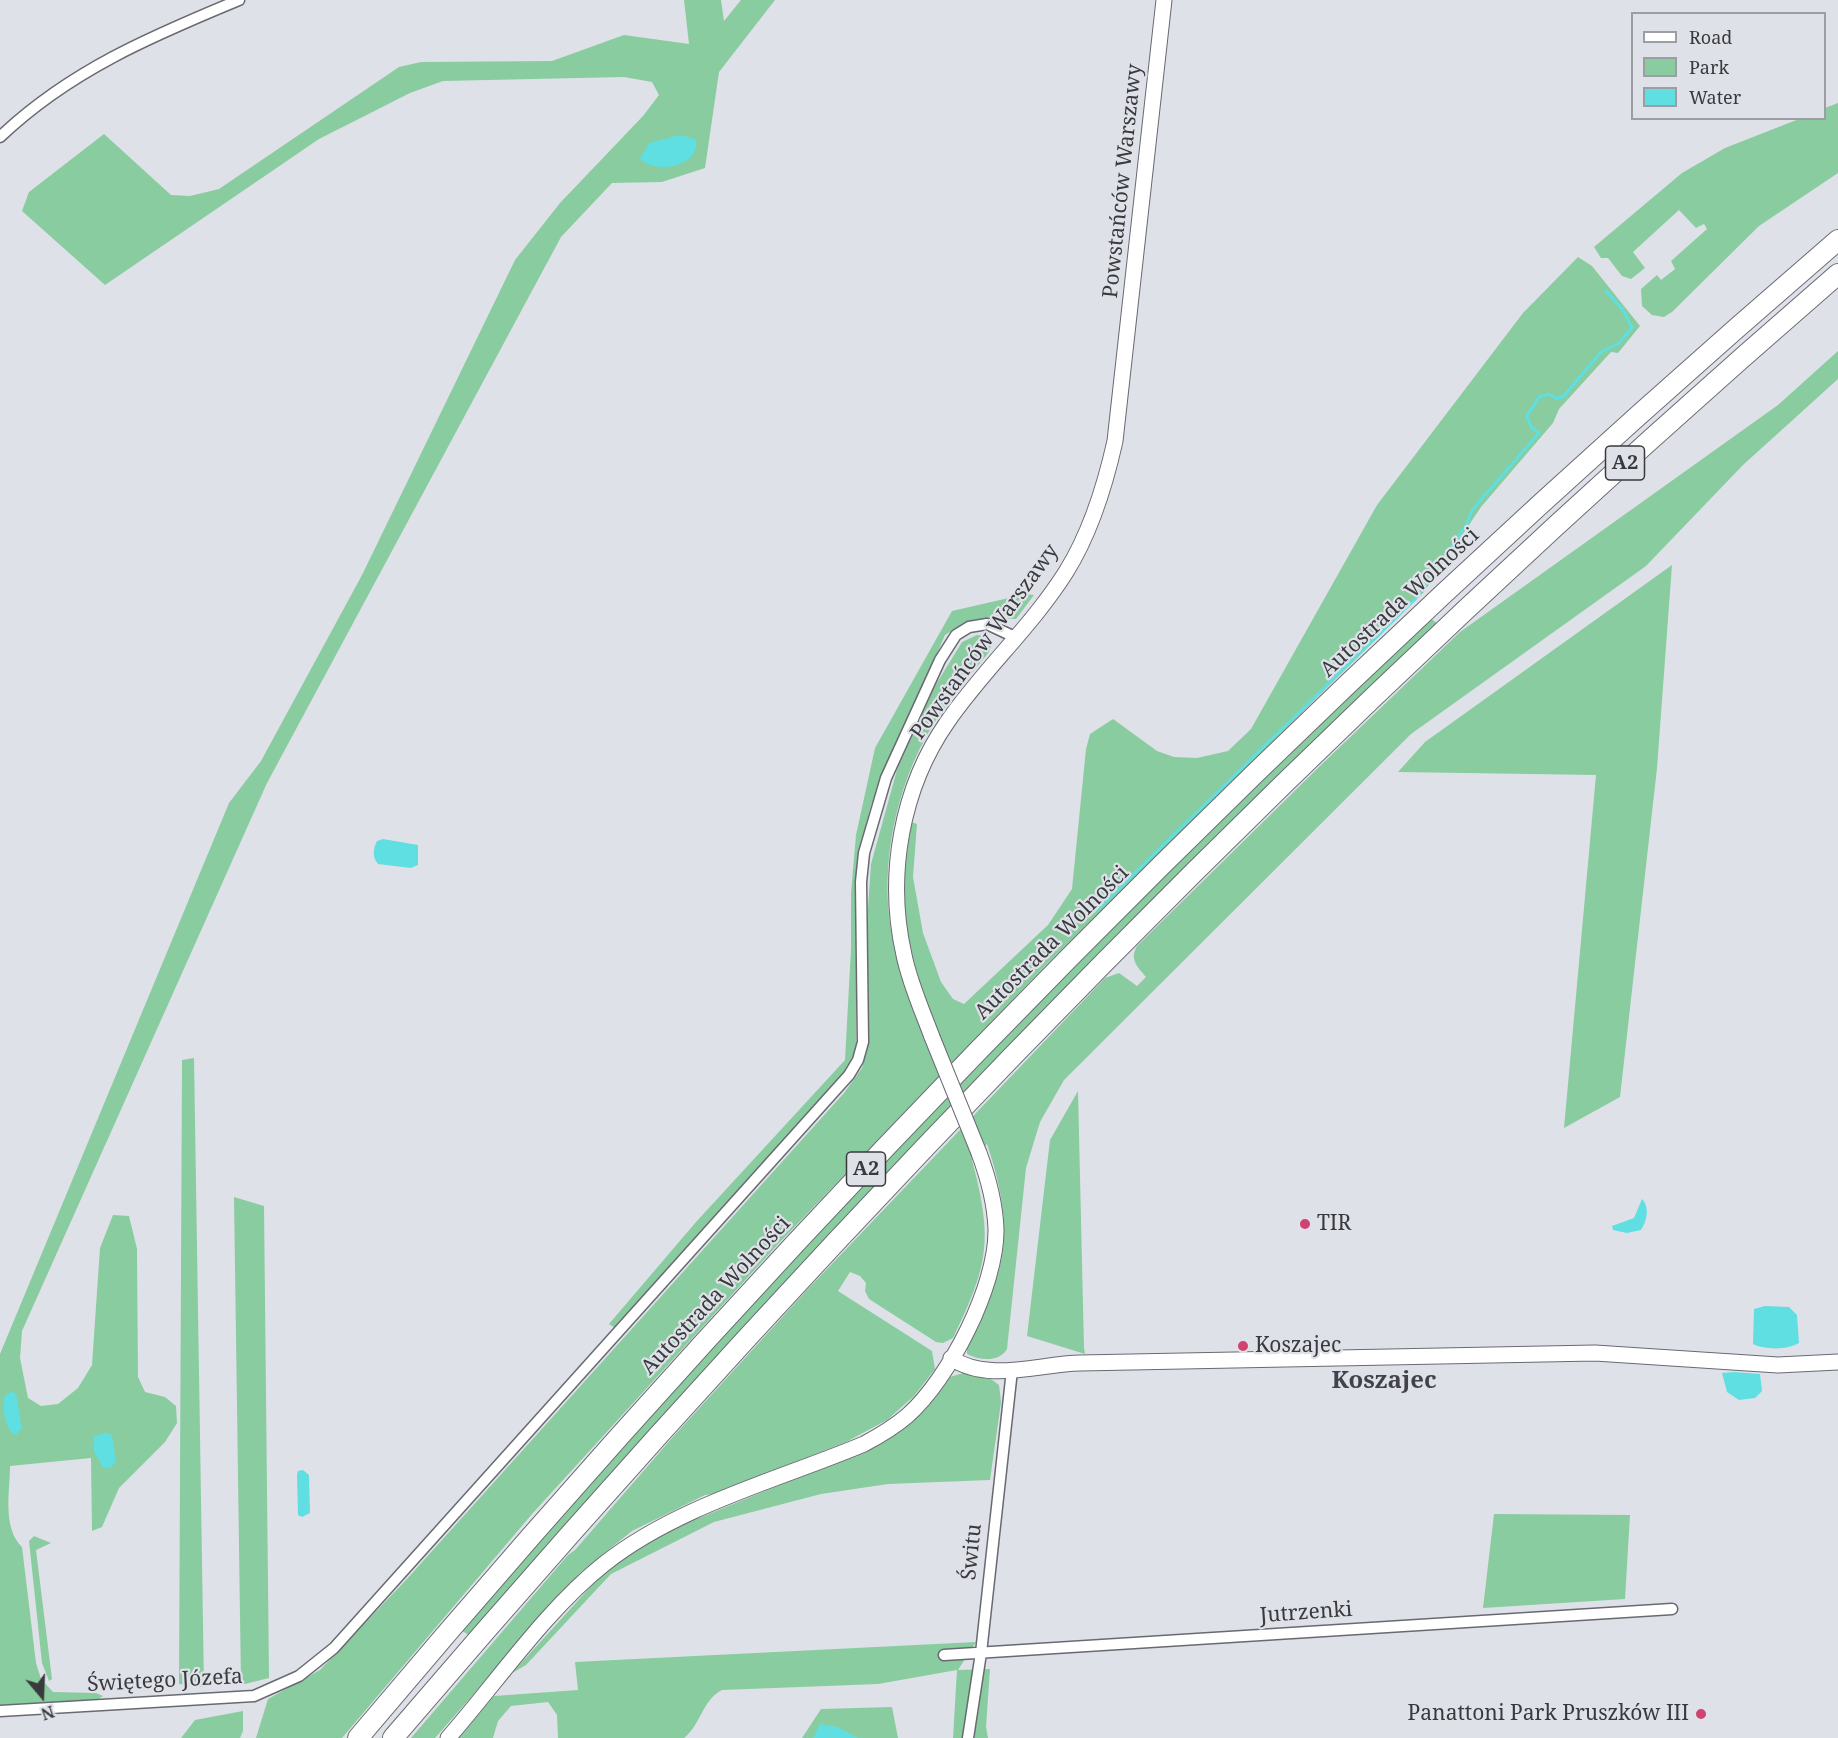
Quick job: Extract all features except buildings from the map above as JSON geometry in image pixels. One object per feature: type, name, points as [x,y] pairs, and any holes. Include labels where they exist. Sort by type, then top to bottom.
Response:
[{"type":"highway","name":"Autostrada Wolności","points":[[358,1738],[656,1397],[854,1182],[1047,982],[1227,802],[1418,619],[1581,468],[1838,240]]},
{"type":"highway","name":"A2","points":[[393,1738],[701,1385],[908,1163],[1079,986],[1297,770],[1493,584],[1838,274]]},
{"type":"street","points":[[0,137],[47,96],[100,62],[154,34],[239,0]]},
{"type":"street","name":"Powstańców Warszawy","points":[[448,1738],[560,1606],[603,1565],[642,1537],[677,1519],[877,1437],[916,1407],[951,1358],[982,1298],[993,1263],[994,1210],[979,1153],[908,973],[899,930],[896,885],[900,840],[917,778],[939,734],[1053,591],[1076,554],[1097,506],[1110,463],[1164,0]]},
{"type":"street","name":"Świętego Józefa","points":[[0,1711],[254,1696],[299,1676],[322,1659],[849,1075],[858,1060],[863,1042],[861,882],[864,853],[886,778],[940,660],[956,635],[969,627],[987,624],[1017,638]]},
{"type":"street","points":[[951,1358],[967,1366],[1012,1370],[1080,1363],[1596,1353],[1778,1365],[1838,1362]]},
{"type":"street","name":"Świtu","points":[[968,1738],[981,1653],[1012,1370]]},
{"type":"street","name":"Jutrzenki","points":[[944,1655],[1672,1609]]},
{"type":"green space","points":[[684,0],[721,0],[724,21],[741,0],[775,0],[719,72],[705,168],[662,182],[612,183],[561,237],[267,783],[22,1331],[20,1358],[28,1398],[41,1406],[58,1404],[78,1388],[92,1365],[100,1248],[113,1215],[129,1216],[137,1249],[138,1377],[145,1392],[165,1397],[176,1406],[177,1423],[165,1442],[119,1488],[102,1527],[92,1531],[91,1458],[10,1466],[9,1520],[16,1539],[22,1547],[36,1663],[41,1679],[53,1692],[96,1693],[103,1696],[97,1700],[0,1705],[0,1354],[229,803],[261,761],[362,575],[515,260],[560,203],[643,116],[659,95],[652,82],[624,77],[443,81],[410,93],[319,139],[105,285],[22,211],[29,192],[104,134],[171,195],[190,196],[219,189],[399,67],[421,62],[552,61],[624,35],[689,44]]},
{"type":"green space","points":[[1838,103],[1838,173],[1759,226],[1672,312],[1664,317],[1652,315],[1642,306],[1641,289],[1657,275],[1661,280],[1675,269],[1671,261],[1707,229],[1704,224],[1696,228],[1679,210],[1633,252],[1645,268],[1631,279],[1622,276],[1608,258],[1601,258],[1594,247],[1682,173],[1725,148],[1796,120],[1826,120],[1826,108]]},
{"type":"green space","points":[[1578,257],[1592,266],[1640,326],[1618,353],[1611,352],[1559,409],[1553,423],[1481,507],[1424,592],[1046,965],[780,1242],[532,1514],[342,1738],[256,1738],[268,1699],[320,1670],[406,1580],[844,1093],[862,1068],[869,1042],[867,923],[871,864],[897,770],[935,686],[962,642],[977,635],[985,636],[992,643],[989,652],[937,718],[919,751],[900,800],[890,852],[888,905],[891,930],[902,973],[926,1044],[937,1031],[913,958],[904,901],[905,867],[911,822],[917,824],[913,877],[923,933],[941,982],[953,999],[964,1004],[1048,925],[1072,889],[1086,749],[1090,734],[1113,719],[1157,751],[1174,757],[1197,758],[1228,751],[1251,729],[1377,505],[1523,313]]},
{"type":"green space","points":[[1838,351],[1838,379],[1743,465],[1646,566],[1411,734],[1064,1080],[1040,1122],[1026,1168],[1007,1349],[1004,1353],[989,1359],[967,1354],[970,1336],[1000,1268],[1003,1250],[1001,1196],[987,1144],[972,1160],[983,1211],[984,1251],[974,1290],[953,1338],[943,1343],[936,1342],[869,1299],[865,1291],[866,1283],[860,1276],[850,1272],[838,1291],[932,1351],[935,1369],[914,1396],[887,1420],[846,1442],[714,1494],[705,1495],[632,1531],[581,1572],[435,1738],[411,1738],[568,1555],[575,1550],[672,1438],[806,1291],[1105,978],[1119,973],[1137,986],[1146,977],[1134,959],[1137,946],[1321,765],[1460,632],[1778,405]]},
{"type":"green space","points":[[1672,565],[1657,768],[1620,1097],[1564,1128],[1596,775],[1398,772],[1425,742]]},
{"type":"green space","points":[[1026,594],[1034,595],[1016,619],[970,623],[945,635],[871,805],[861,845],[857,874],[856,1048],[846,1071],[615,1328],[609,1324],[696,1222],[845,1060],[851,949],[851,893],[856,835],[875,748],[952,611]]},
{"type":"green space","points":[[1433,620],[1439,625],[1295,765],[470,1636],[461,1630],[748,1304],[1184,852],[1427,621]]},
{"type":"green space","points":[[194,1058],[204,1687],[179,1684],[182,1060]]},
{"type":"green space","points":[[1078,1091],[1085,1354],[1027,1336],[1050,1140]]},
{"type":"green space","points":[[234,1197],[264,1206],[269,1678],[241,1685]]},
{"type":"green space","points":[[963,1373],[987,1376],[999,1385],[1001,1402],[990,1480],[888,1484],[821,1494],[714,1522],[611,1574],[526,1665],[512,1673],[604,1572],[641,1546],[677,1527],[875,1446],[905,1428],[950,1377]]},
{"type":"green space","points":[[1494,1514],[1630,1515],[1625,1599],[1483,1608]]},
{"type":"green space","points":[[34,1536],[51,1543],[36,1550],[52,1679],[49,1681],[42,1663],[29,1541]]},
{"type":"green space","points":[[976,1642],[958,1670],[990,1669],[986,1727],[988,1738],[953,1738],[957,1670],[878,1684],[722,1690],[710,1700],[690,1733],[684,1738],[558,1738],[557,1715],[548,1702],[511,1706],[498,1721],[493,1738],[459,1738],[494,1696],[578,1690],[575,1662]]},
{"type":"green space","points":[[892,1707],[898,1738],[802,1738],[821,1709]]},
{"type":"green space","points":[[243,1711],[243,1731],[240,1738],[181,1738],[195,1720]]},
{"type":"water","points":[[680,135],[696,139],[696,148],[692,156],[685,161],[667,167],[647,164],[640,159],[649,143]]},
{"type":"water","points":[[383,839],[418,845],[418,865],[411,868],[378,864],[374,850],[377,841]]},
{"type":"water","points":[[1642,1199],[1645,1202],[1647,1214],[1641,1230],[1627,1233],[1613,1230],[1612,1226],[1634,1218]]},
{"type":"water","points":[[1765,1306],[1789,1307],[1797,1315],[1799,1343],[1776,1348],[1753,1344],[1754,1309]]},
{"type":"water","points":[[1722,1373],[1760,1374],[1762,1391],[1755,1398],[1739,1400],[1727,1392]]},
{"type":"water","points":[[11,1392],[16,1393],[22,1428],[16,1435],[9,1429],[4,1413],[4,1397]]},
{"type":"water","points":[[106,1433],[112,1435],[116,1461],[111,1468],[103,1467],[94,1452],[94,1436]]},
{"type":"water","points":[[303,1470],[309,1475],[310,1513],[302,1517],[298,1515],[297,1475],[298,1471]]},
{"type":"water","points":[[820,1724],[838,1727],[858,1738],[813,1738]]},
{"type":"waterway","points":[[1082,909],[1095,911],[1101,906],[1416,598],[1466,525],[1473,509],[1539,433],[1531,427],[1527,416],[1539,397],[1549,394],[1556,398],[1563,397],[1601,352],[1618,344],[1632,328],[1623,310],[1606,291]]},
{"type":"place","name":"TIR","points":[[1305,1224]]},
{"type":"place","name":"Koszajec","points":[[1243,1346]]},
{"type":"place","name":"Panattoni Park Pruszków III","points":[[1701,1714]]},
{"type":"district","name":"Koszajec","points":[[1384,1381]]}]
